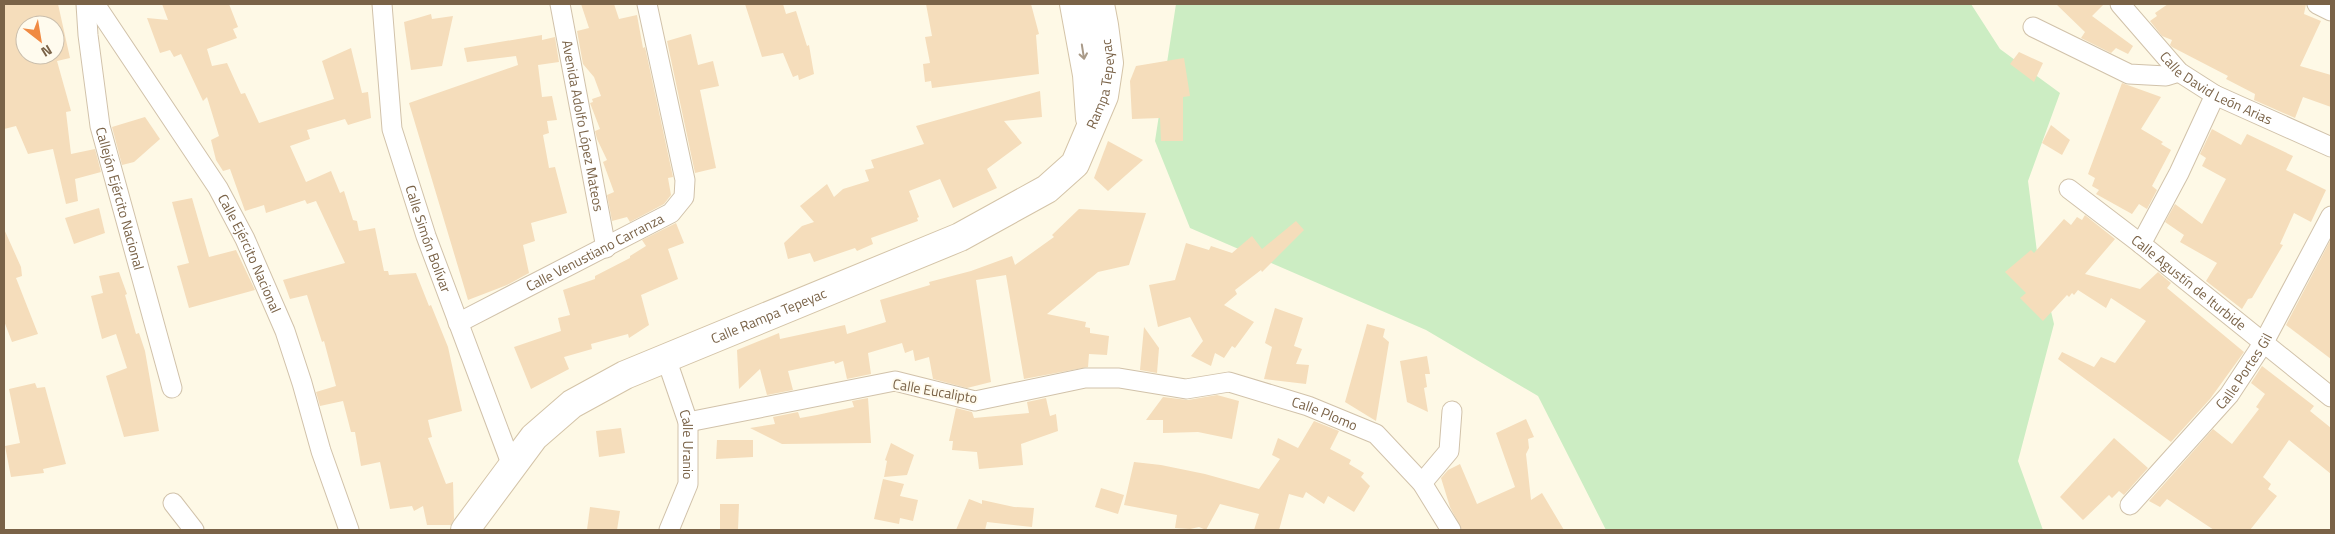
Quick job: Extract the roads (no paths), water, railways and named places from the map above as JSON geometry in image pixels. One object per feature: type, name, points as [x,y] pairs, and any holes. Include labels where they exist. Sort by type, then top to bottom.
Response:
[{"type":"main road","name":"Rampa Tepeyac","points":[[1074,4],[1087,75],[1090,128]]},
{"type":"main road","name":"Rampa Tepeyac","points":[[1090,128],[1104,96],[1108,63],[1100,4]]},
{"type":"main road","name":"Calle Rampa Tepeyac","points":[[465,530],[534,437],[572,404],[625,375],[960,237],[1047,189],[1074,164],[1090,128]]},
{"type":"street","name":"Callejón Ejército Nacional","points":[[86,4],[88,35],[100,126],[172,388]]},
{"type":"street","name":"Calle Ejército Nacional","points":[[95,4],[218,188],[246,239],[284,331],[302,383],[321,451],[349,530]]},
{"type":"street","name":"Calle Simón Bolívar","points":[[382,4],[392,129],[426,236],[512,466]]},
{"type":"street","name":"Avenida Adolfo López Mateos","points":[[560,4],[606,248]]},
{"type":"street","name":"Calle Venustiano Carranza","points":[[458,323],[671,214],[684,197],[685,180],[647,4]]},
{"type":"street","name":"Calle David León Arias","points":[[2120,4],[2180,72],[2215,95],[2331,147]]},
{"type":"street","points":[[2317,4],[2331,11]]},
{"type":"street","points":[[2034,27],[2129,74],[2166,76],[2180,72]]},
{"type":"street","points":[[2142,244],[2179,173],[2215,95]]},
{"type":"street","name":"Calle Agustín de Iturbide","points":[[2069,189],[2142,244],[2331,396]]},
{"type":"street","name":"Calle Portes Gil","points":[[2130,505],[2229,395],[2264,342],[2331,216]]},
{"type":"street","name":"Calle Uranio","points":[[666,358],[688,422],[688,484],[668,530]]},
{"type":"street","name":"Calle Eucalipto","points":[[688,422],[895,381],[975,401],[1085,378],[1119,378],[1152,385]]},
{"type":"street","name":"Calle Plomo","points":[[1152,385],[1186,389],[1228,382],[1308,406],[1376,434],[1422,483],[1451,530]]},
{"type":"street","points":[[1422,483],[1449,452],[1452,411]]},
{"type":"street","points":[[173,503],[194,530]]}]
